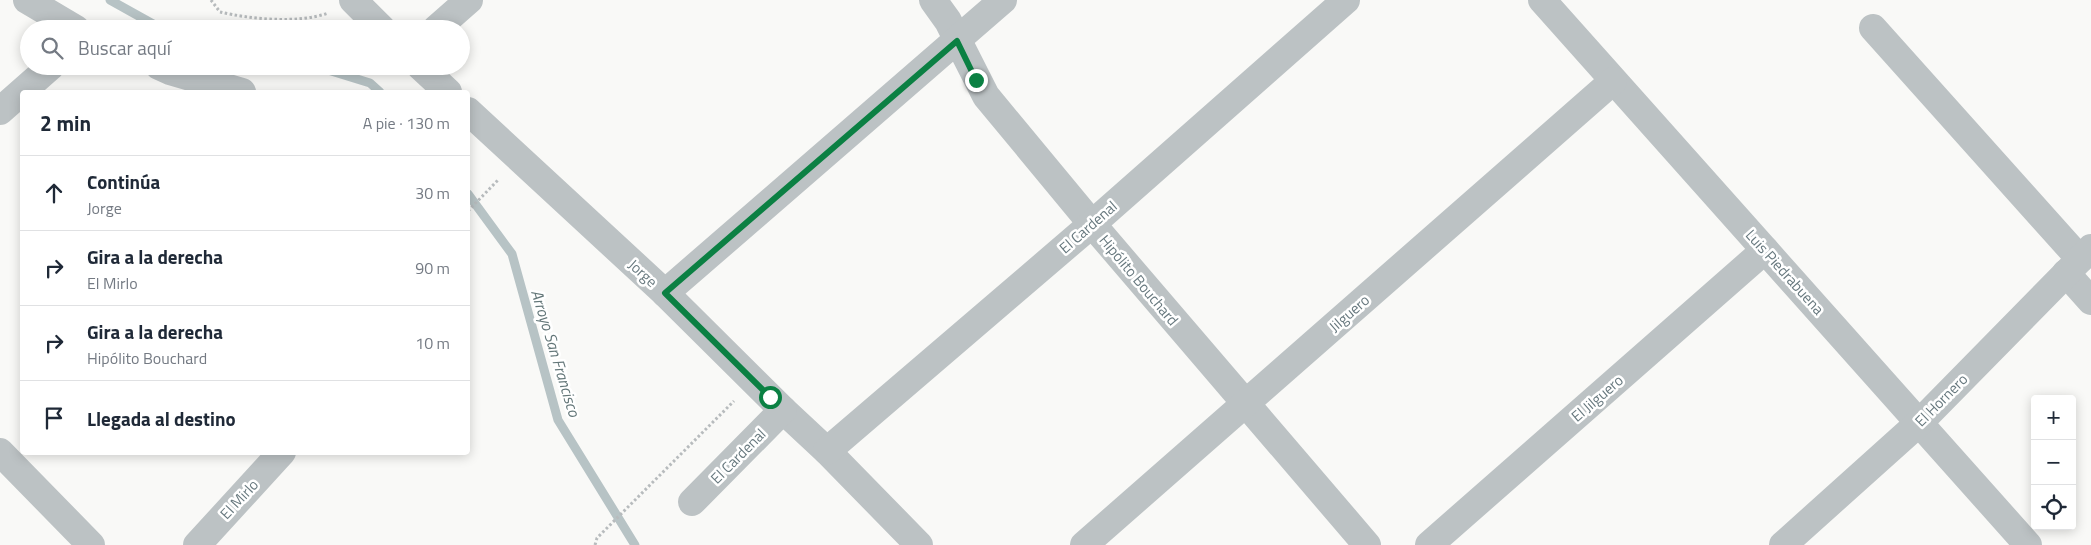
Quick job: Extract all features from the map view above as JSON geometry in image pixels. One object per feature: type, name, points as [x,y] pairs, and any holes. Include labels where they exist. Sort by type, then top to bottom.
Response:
[{"type":"street","points":[[27,0],[61,20]]},
{"type":"street","points":[[446,20],[469,0]]},
{"type":"street","name":"Hipólito Bouchard","points":[[933,0],[948,21],[986,96],[1092,224],[1367,545]]},
{"type":"street","points":[[665,293],[1003,0]]},
{"type":"street","name":"El Cardenal","points":[[827,451],[1092,224],[1346,0]]},
{"type":"street","name":"Luis Piedrabuena","points":[[1542,0],[1613,82],[1920,422],[2028,545]]},
{"type":"street","points":[[343,5],[367,20]]},
{"type":"street","points":[[1874,28],[2079,260],[2091,301]]},
{"type":"street","points":[[24,90],[41,75]]},
{"type":"street","points":[[184,75],[235,90]]},
{"type":"street","points":[[430,75],[446,90]]},
{"type":"street","name":"Jilguero","points":[[1084,545],[1613,82]]},
{"type":"street","points":[[0,111],[20,93]]},
{"type":"street","name":"Jorge","points":[[470,113],[665,293],[776,404],[827,451],[919,545]]},
{"type":"street","name":"El Jilguero","points":[[1429,545],[1765,250]]},
{"type":"street","name":"El Hornero","points":[[1783,545],[1920,422],[2079,260]]},
{"type":"street","name":"El Cardenal","points":[[692,502],[776,404]]},
{"type":"street","points":[[0,452],[92,545]]},
{"type":"street","name":"El Mirlo","points":[[197,545],[279,455]]},
{"type":"path","points":[[211,0],[220,12],[240,17],[295,19],[326,14],[343,5]]},
{"type":"path","points":[[470,208],[495,182]]},
{"type":"path","points":[[595,545],[597,538],[732,401],[776,404]]},
{"type":"waterway","name":"Arroyo San Francisco","points":[[110,0],[146,20]]},
{"type":"waterway","name":"Arroyo San Francisco","points":[[344,75],[370,83],[378,90]]},
{"type":"waterway","name":"Arroyo San Francisco","points":[[470,197],[512,254],[558,420],[635,545]]},
{"type":"route","points":[[770,397],[665,293],[957,41],[976,80]]}]
